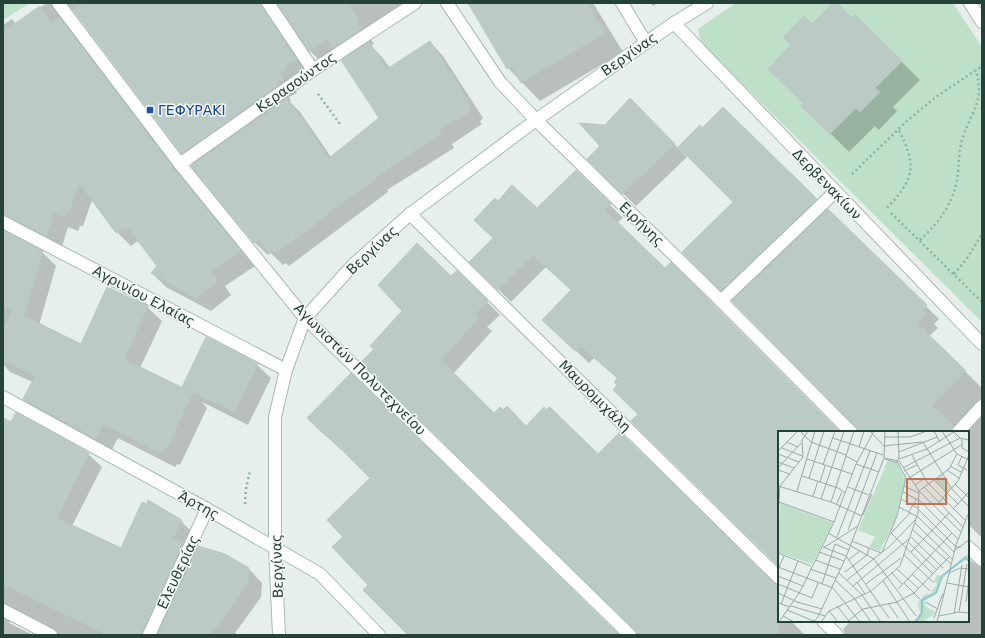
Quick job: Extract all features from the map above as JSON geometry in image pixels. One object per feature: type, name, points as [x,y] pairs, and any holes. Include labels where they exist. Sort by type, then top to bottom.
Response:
[{"type":"street","name":"Αγωνιστών Πολυτεχνείου","points":[[58,3],[180,164],[305,318],[630,635]]},
{"type":"street","points":[[268,3],[309,72]]},
{"type":"street","name":"Κερασούντος","points":[[180,164],[309,72],[415,3]]},
{"type":"street","name":"Ειρήνης","points":[[447,3],[500,82],[536,120],[721,301],[850,431]]},
{"type":"street","points":[[622,3],[646,43]]},
{"type":"street","name":"Βεργίνας","points":[[280,635],[275,548],[275,417],[286,370],[305,318],[353,265],[410,214],[536,120],[674,23],[707,3]]},
{"type":"street","points":[[970,3],[982,22]]},
{"type":"street","name":"Δερβενακίων","points":[[674,23],[982,344]]},
{"type":"street","points":[[721,301],[835,192]]},
{"type":"street","name":"Μαυρομιχάλη","points":[[410,214],[778,577]]},
{"type":"street","name":"Αγρινίου Ελαίας","points":[[3,222],[286,370]]},
{"type":"street","name":"Άρτης","points":[[3,397],[207,509],[320,574],[379,635]]},
{"type":"street","points":[[959,431],[982,406]]},
{"type":"street","name":"Ελευθερίας","points":[[149,635],[207,509]]},
{"type":"street","points":[[969,548],[982,560]]},
{"type":"street","points":[[3,610],[51,635]]},
{"type":"street","points":[[824,622],[837,635]]},
{"type":"path","points":[[835,192],[898,129],[936,97],[982,66]]},
{"type":"path","points":[[920,240],[934,227],[946,212],[954,193],[963,137],[978,106],[981,90],[976,70]]},
{"type":"path","points":[[309,72],[340,124]]},
{"type":"path","points":[[887,208],[902,191],[909,178],[911,166],[909,151],[898,129]]},
{"type":"path","points":[[852,174],[857,179]]},
{"type":"path","points":[[882,203],[982,302]]},
{"type":"path","points":[[954,274],[966,260],[982,234]]},
{"type":"green space","points":[[3,3],[30,3],[3,20]]},
{"type":"green space","points":[[736,3],[953,3],[982,47],[982,322],[701,43],[698,29]]},
{"type":"building","points":[[85,3],[261,3],[297,59],[285,66],[286,69],[280,73],[284,78],[276,83],[278,85],[182,154],[73,10]]},
{"type":"building","points":[[277,3],[349,3],[359,21],[356,23],[361,30],[333,48],[328,40],[309,51]]},
{"type":"building","points":[[468,3],[587,3],[605,33],[521,83],[511,66],[507,69]]},
{"type":"building","points":[[833,3],[837,3],[852,18],[855,15],[902,61],[875,88],[880,92],[860,112],[856,108],[830,134],[801,106],[804,104],[768,69],[791,45],[783,37],[804,16],[812,24]]},
{"type":"building","points":[[40,6],[51,23],[60,18],[174,169],[241,251],[211,272],[218,280],[196,298],[151,273],[157,266],[128,228],[126,230],[124,227],[116,233],[79,183],[69,213],[65,212],[64,217],[54,213],[47,236],[3,215],[3,32]]},
{"type":"building","points":[[430,41],[471,105],[468,107],[470,111],[439,131],[441,134],[375,177],[376,179],[275,253],[273,250],[269,253],[259,239],[254,243],[191,166],[287,98],[329,158],[379,118],[341,60],[369,42],[387,69]]},
{"type":"building","points":[[630,98],[675,144],[622,194],[587,159],[600,146],[579,123],[605,125]]},
{"type":"building","points":[[723,107],[817,199],[721,291],[682,252],[733,202],[678,147],[700,125],[702,128]]},
{"type":"building","points":[[576,170],[611,204],[605,210],[665,268],[671,262],[839,431],[778,431],[778,566],[631,421],[638,414],[613,390],[617,385],[614,382],[618,378],[580,346],[575,351],[542,320],[571,290],[533,255],[498,290],[469,262],[493,238],[474,220],[495,198],[498,201],[512,185],[537,208]]},
{"type":"building","points":[[828,209],[927,305],[922,311],[926,314],[917,323],[966,371],[932,405],[954,426],[952,431],[858,431],[856,427],[732,301]]},
{"type":"building","points":[[3,230],[43,251],[24,316],[81,344],[107,287],[148,306],[124,359],[193,393],[165,452],[162,450],[160,453],[103,424],[96,439],[23,399],[35,376],[3,361],[3,329],[12,311],[3,306]]},
{"type":"building","points":[[417,243],[451,276],[457,271],[488,301],[475,314],[479,318],[441,360],[494,413],[500,407],[503,410],[507,406],[526,426],[544,407],[546,410],[550,407],[598,454],[620,432],[774,583],[778,585],[779,635],[637,635],[635,630],[361,362],[374,349],[370,346],[402,311],[378,285]]},
{"type":"building","points":[[206,337],[258,364],[235,412],[182,387]]},
{"type":"building","points":[[351,373],[619,635],[408,635],[363,590],[368,585],[332,547],[343,537],[327,520],[370,478],[328,436],[327,437],[307,418]]},
{"type":"building","points":[[16,412],[89,453],[57,518],[121,548],[142,502],[147,504],[148,500],[182,520],[173,539],[184,542],[142,635],[107,635],[3,584],[3,418],[11,422]]},
{"type":"building","points":[[198,546],[225,554],[249,568],[248,583],[211,635],[157,635]]},
{"type":"place","name":"ΓΕΦΥΡΑΚΙ","points":[[150,110]]}]
